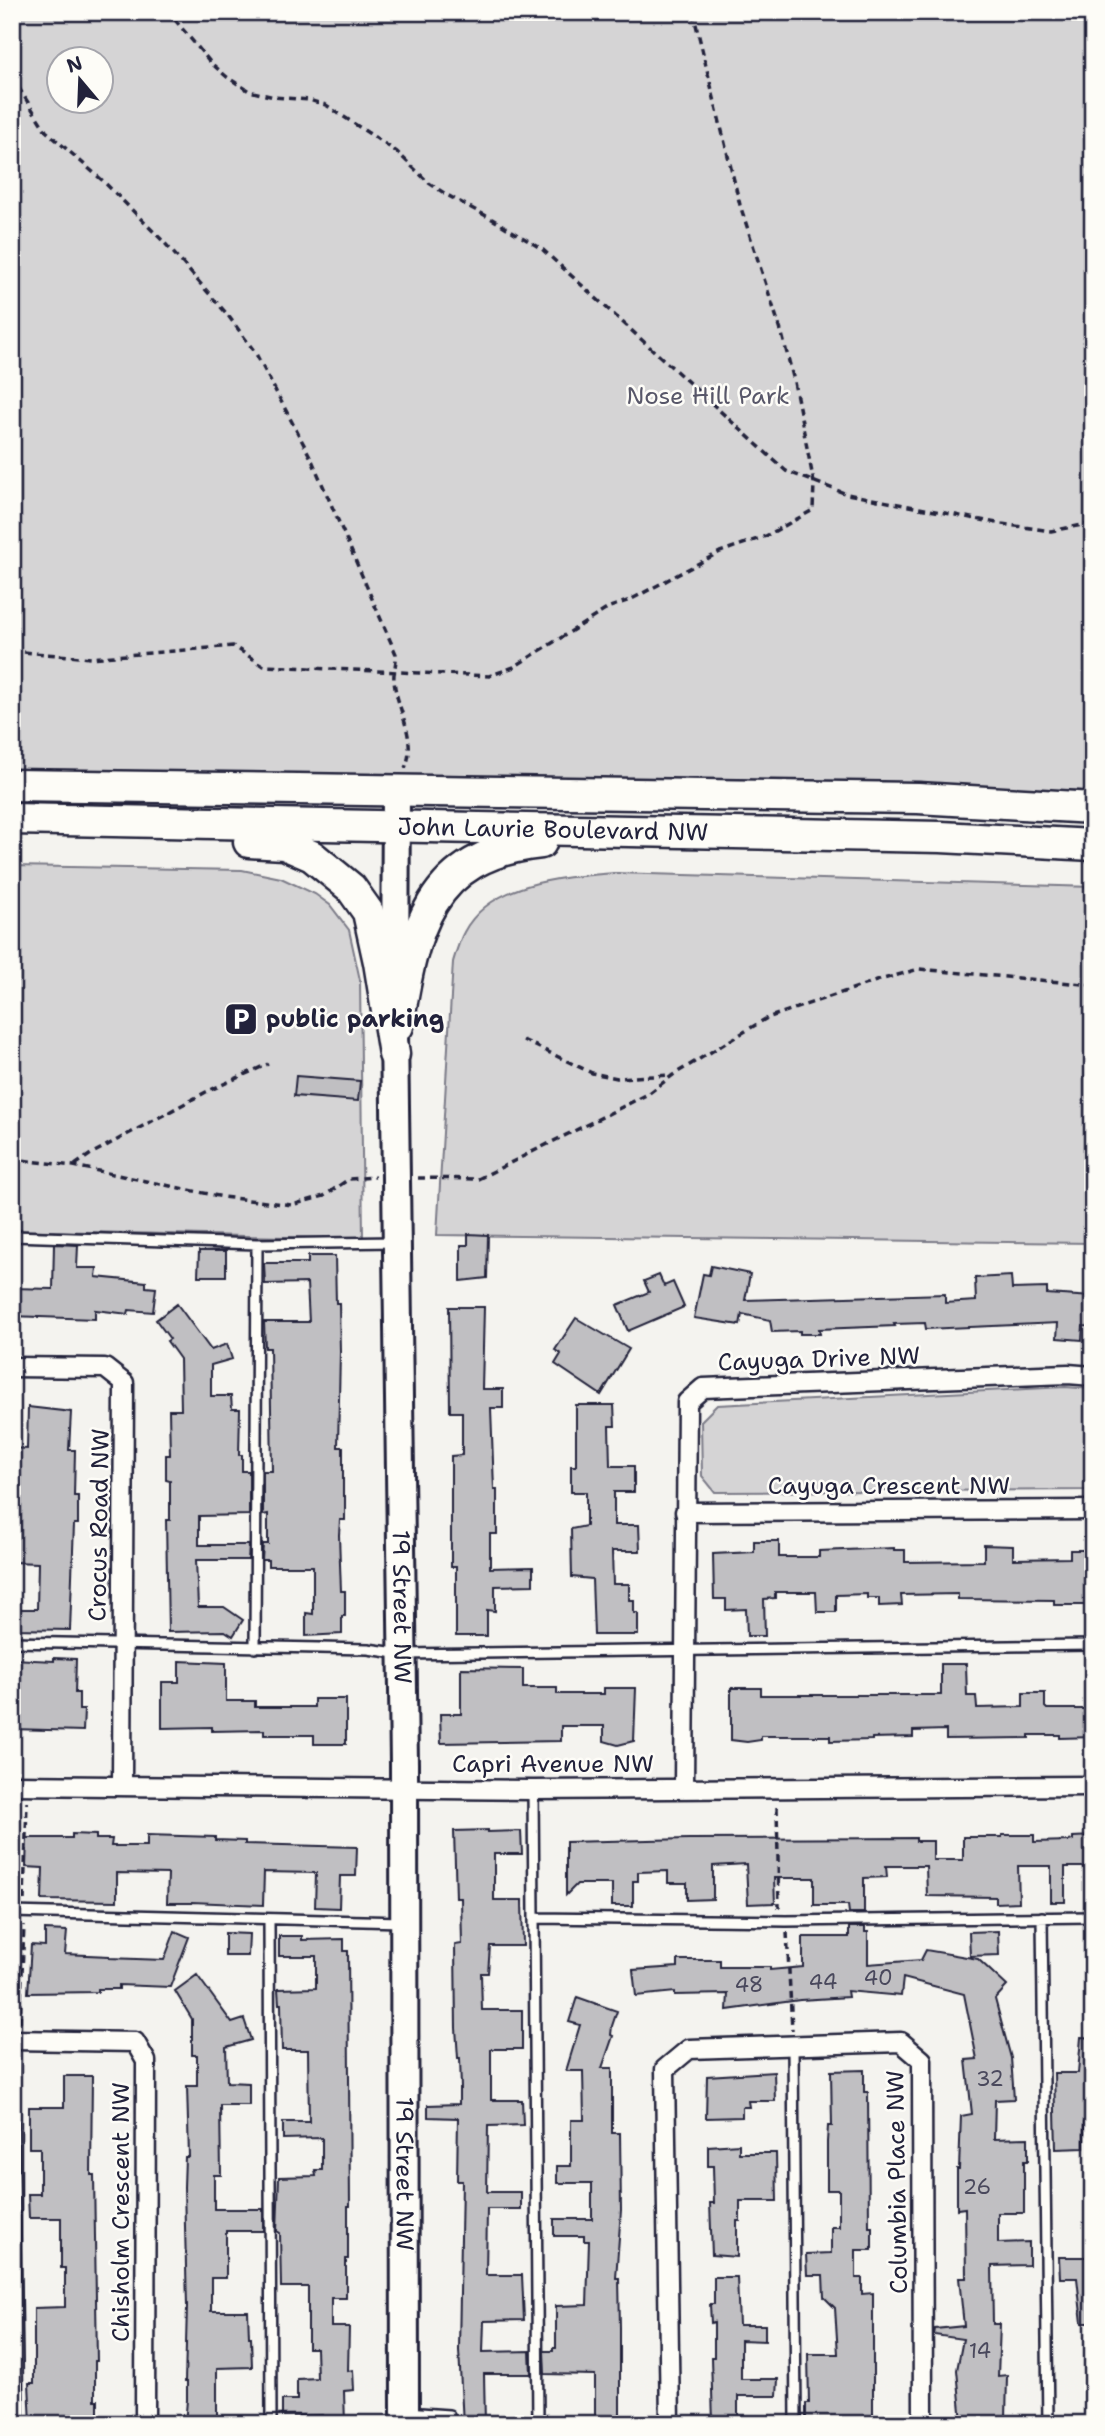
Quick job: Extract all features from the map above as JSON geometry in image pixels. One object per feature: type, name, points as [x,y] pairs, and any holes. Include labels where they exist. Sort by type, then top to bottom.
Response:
[{"type":"main road","name":"John Laurie Boulevard NW","points":[[12,785],[918,798],[1093,808]]},
{"type":"main road","name":"John Laurie Boulevard NW","points":[[12,820],[941,837],[1093,845]]},
{"type":"main road","points":[[12,830],[102,832],[284,844],[312,856],[351,888],[368,912],[394,1054]]},
{"type":"main road","points":[[394,1054],[408,964],[425,914],[441,890],[464,868],[489,854],[516,845],[658,832]]},
{"type":"street","name":"19 Street NW","points":[[396,789],[394,1054],[404,1790],[405,2418]]},
{"type":"street","name":"Crocus Road NW","points":[[12,1367],[106,1368],[124,1382],[122,1785]]},
{"type":"street","name":"Cayuga Drive NW","points":[[684,1788],[687,1402],[703,1388],[1068,1374],[1093,1376]]},
{"type":"street","name":"Cayuga Crescent NW","points":[[685,1512],[1093,1510]]},
{"type":"street","name":"Capri Avenue NW","points":[[12,1785],[404,1790],[1093,1786]]},
{"type":"street","name":"Chisholm Crescent NW","points":[[12,2040],[135,2042],[146,2061],[145,2424]]},
{"type":"street","name":"Columbia Place NW","points":[[670,2424],[665,2069],[689,2049],[901,2042],[922,2060],[923,2424]]},
{"type":"lane","points":[[12,1236],[257,1244],[397,1242]]},
{"type":"lane","points":[[255,1648],[257,1244]]},
{"type":"lane","points":[[12,1642],[368,1649],[402,1654],[1093,1645]]},
{"type":"lane","points":[[533,1790],[538,2424]]},
{"type":"lane","points":[[12,1912],[404,1922]]},
{"type":"lane","points":[[1042,1917],[1048,2424]]},
{"type":"lane","points":[[534,1918],[783,1921],[1093,1917]]},
{"type":"lane","points":[[269,1919],[271,2424]]},
{"type":"lane","points":[[12,2046],[18,2424]]},
{"type":"lane","points":[[793,2046],[796,2424]]},
{"type":"lane","points":[[405,2418],[449,2415],[449,2424]]},
{"type":"path","points":[[165,12],[226,77],[250,91],[326,105],[397,152],[429,183],[542,249],[786,471],[846,494],[1002,524],[1051,531],[1093,523]]},
{"type":"path","points":[[12,651],[90,658],[233,646],[264,666],[489,676],[514,667],[610,607],[630,600],[720,552],[766,536],[813,510],[814,483],[782,334],[740,205],[693,12]]},
{"type":"path","points":[[12,77],[46,131],[102,180],[163,241],[227,314],[255,352],[311,458],[386,634],[393,644],[397,664],[394,671],[396,693],[403,711],[408,741],[408,761],[396,789]]},
{"type":"path","points":[[415,1178],[478,1179],[648,1094],[673,1075],[767,1018],[876,981],[919,970],[1093,985]]},
{"type":"path","points":[[523,1040],[592,1073],[617,1078],[673,1075]]},
{"type":"path","points":[[74,1166],[91,1154],[206,1092],[268,1064]]},
{"type":"path","points":[[12,1160],[74,1166],[223,1197],[292,1205],[324,1196],[349,1179],[363,1176]]},
{"type":"path","points":[[776,1807],[793,2046]]},
{"type":"green space","name":"Nose Hill Park","points":[[12,12],[1093,12],[1093,791],[749,780],[12,773]]},
{"type":"green space","points":[[12,866],[242,870],[281,878],[315,894],[330,905],[349,930],[360,980],[363,1239],[12,1230]]},
{"type":"green space","points":[[614,873],[1093,887],[1093,1243],[437,1235],[453,962],[462,935],[476,915],[510,892],[552,880]]},
{"type":"green space","points":[[1065,1387],[1093,1389],[1093,1490],[715,1492],[702,1476],[701,1421],[717,1405]]},
{"type":"building","points":[[296,1076],[360,1081],[358,1101],[294,1096]]},
{"type":"building","points":[[468,1234],[488,1235],[487,1278],[461,1281],[461,1245],[468,1245]]},
{"type":"building","points":[[54,1244],[78,1245],[77,1268],[97,1268],[96,1277],[146,1282],[146,1287],[156,1288],[153,1312],[129,1310],[128,1314],[95,1310],[95,1319],[12,1316],[12,1288],[53,1289]]},
{"type":"building","points":[[199,1251],[226,1251],[226,1276],[198,1276]]},
{"type":"building","points":[[308,1256],[335,1256],[340,1352],[338,1447],[343,1447],[345,1496],[345,1520],[340,1520],[339,1535],[341,1591],[345,1591],[345,1616],[342,1616],[342,1634],[306,1636],[306,1613],[313,1614],[313,1566],[268,1566],[268,1560],[262,1560],[263,1544],[268,1544],[268,1514],[263,1515],[263,1471],[272,1471],[270,1348],[265,1348],[264,1322],[309,1322],[307,1283],[265,1284],[264,1263],[308,1263]]},
{"type":"building","points":[[711,1266],[750,1274],[745,1300],[945,1294],[945,1303],[976,1301],[975,1278],[1011,1276],[1012,1289],[1047,1288],[1047,1294],[1093,1297],[1093,1327],[1083,1326],[1082,1340],[1057,1338],[1058,1323],[926,1329],[925,1323],[819,1329],[820,1334],[800,1334],[800,1331],[772,1332],[770,1320],[742,1314],[740,1325],[694,1318],[703,1274],[709,1275]]},
{"type":"building","points":[[659,1275],[664,1286],[673,1282],[684,1307],[628,1331],[617,1305],[649,1292],[644,1281]]},
{"type":"building","points":[[177,1304],[211,1350],[227,1344],[232,1359],[211,1365],[211,1396],[231,1396],[232,1409],[240,1409],[239,1455],[242,1455],[242,1471],[249,1471],[249,1515],[199,1516],[199,1545],[249,1545],[248,1560],[196,1560],[198,1607],[224,1607],[243,1620],[233,1636],[225,1631],[168,1632],[166,1520],[170,1520],[170,1481],[166,1480],[166,1455],[170,1455],[169,1410],[181,1410],[180,1359],[156,1320]]},
{"type":"building","points":[[449,1307],[484,1307],[482,1389],[503,1389],[503,1408],[491,1408],[494,1489],[497,1489],[497,1534],[490,1534],[490,1568],[533,1567],[533,1585],[495,1586],[495,1611],[487,1610],[487,1636],[456,1636],[456,1567],[451,1567],[451,1456],[462,1455],[462,1412],[450,1412]]},
{"type":"building","points":[[576,1318],[629,1349],[601,1395],[555,1364],[561,1354],[555,1350]]},
{"type":"building","points":[[576,1405],[614,1405],[615,1426],[609,1426],[610,1466],[634,1466],[634,1492],[614,1492],[614,1525],[639,1525],[640,1551],[612,1551],[613,1584],[629,1584],[629,1600],[634,1600],[634,1613],[638,1613],[638,1635],[594,1635],[592,1579],[572,1577],[571,1529],[586,1526],[586,1492],[571,1492],[571,1466],[576,1466]]},
{"type":"building","points":[[28,1407],[71,1412],[69,1450],[75,1450],[74,1496],[78,1496],[78,1524],[74,1524],[70,1630],[12,1629],[12,1609],[37,1609],[38,1563],[12,1562],[12,1448],[27,1449]]},
{"type":"building","points":[[754,1541],[779,1541],[779,1557],[819,1557],[819,1551],[894,1548],[905,1550],[905,1562],[984,1561],[984,1545],[1013,1546],[1013,1559],[1070,1558],[1070,1550],[1093,1550],[1093,1605],[1054,1605],[1054,1600],[958,1599],[958,1594],[901,1595],[902,1605],[879,1606],[879,1598],[867,1598],[867,1594],[836,1595],[836,1612],[817,1612],[816,1592],[775,1592],[775,1598],[764,1599],[765,1636],[747,1636],[746,1609],[726,1610],[726,1599],[714,1599],[713,1554],[754,1552]]},
{"type":"building","points":[[54,1658],[76,1659],[75,1693],[79,1693],[79,1710],[84,1710],[83,1731],[12,1729],[12,1659],[54,1661]]},
{"type":"building","points":[[179,1661],[226,1663],[226,1701],[255,1701],[255,1707],[314,1707],[314,1699],[346,1699],[346,1744],[314,1744],[314,1735],[264,1735],[264,1730],[162,1728],[162,1682],[179,1682]]},
{"type":"building","points":[[941,1664],[966,1664],[967,1696],[976,1696],[977,1708],[1023,1707],[1023,1693],[1045,1693],[1047,1709],[1093,1709],[1093,1737],[1029,1735],[1029,1738],[946,1739],[946,1730],[913,1731],[913,1737],[872,1740],[830,1741],[830,1736],[761,1736],[761,1740],[747,1742],[731,1740],[731,1688],[761,1688],[761,1695],[941,1695]]},
{"type":"building","points":[[461,1668],[523,1669],[523,1688],[557,1688],[557,1694],[604,1694],[604,1688],[636,1688],[634,1741],[618,1745],[604,1741],[604,1726],[561,1726],[561,1741],[441,1743],[440,1714],[461,1714]]},
{"type":"building","points":[[454,1831],[521,1831],[522,1854],[494,1854],[494,1900],[522,1900],[523,1946],[490,1946],[488,1973],[481,1973],[482,2010],[522,2010],[522,2049],[491,2049],[491,2100],[522,2100],[523,2125],[488,2126],[487,2192],[521,2192],[521,2209],[487,2209],[486,2275],[522,2275],[524,2320],[484,2321],[483,2352],[530,2351],[531,2374],[484,2374],[485,2424],[463,2424],[459,2350],[462,2181],[457,2181],[458,2118],[428,2117],[428,2105],[459,2104],[461,2089],[456,2028],[455,1945],[462,1944],[461,1898],[456,1898]]},
{"type":"building","points":[[72,1834],[112,1839],[111,1846],[147,1846],[147,1835],[215,1837],[215,1840],[245,1841],[245,1844],[357,1847],[356,1876],[340,1876],[339,1908],[315,1907],[316,1873],[264,1872],[263,1905],[167,1903],[168,1874],[117,1873],[117,1901],[42,1900],[43,1868],[26,1867],[27,1838],[72,1838]]},
{"type":"building","points":[[1034,1835],[1034,1842],[1069,1841],[1073,1840],[1073,1837],[1093,1836],[1093,1867],[1065,1867],[1065,1902],[1051,1902],[1051,1866],[1018,1866],[1019,1902],[996,1903],[996,1897],[927,1896],[926,1866],[886,1866],[887,1877],[864,1878],[864,1913],[849,1913],[848,1905],[814,1905],[814,1878],[774,1878],[775,1903],[748,1904],[746,1864],[713,1866],[713,1899],[687,1900],[687,1883],[668,1883],[668,1871],[638,1872],[638,1881],[633,1881],[633,1906],[612,1906],[612,1884],[577,1884],[566,1895],[566,1842],[916,1838],[916,1841],[933,1841],[933,1860],[963,1860],[963,1837]]},
{"type":"building","points":[[849,1927],[865,1927],[865,1932],[868,1932],[868,1964],[921,1960],[926,1950],[978,1959],[1007,1986],[995,1999],[1011,2058],[1014,2099],[995,2100],[994,2139],[1028,2138],[1028,2161],[1024,2161],[1024,2213],[998,2213],[998,2243],[1029,2242],[1029,2265],[992,2266],[993,2324],[1000,2324],[998,2376],[1007,2375],[1006,2419],[962,2422],[957,2370],[963,2339],[934,2335],[935,2329],[964,2326],[959,2278],[966,2278],[965,2208],[957,2209],[957,2169],[961,2116],[972,2114],[966,2060],[977,2059],[964,1994],[903,1978],[901,1996],[847,1991],[848,1997],[800,2000],[727,2010],[728,1994],[675,1995],[675,1992],[636,1996],[633,1970],[678,1967],[678,1960],[720,1960],[720,1967],[770,1967],[770,1970],[803,1967],[803,1937],[849,1937]]},
{"type":"building","points":[[45,1930],[67,1931],[65,1954],[109,1958],[164,1960],[175,1931],[189,1937],[170,1987],[119,1985],[119,1989],[98,1989],[98,1992],[28,1993],[31,1945],[45,1946]]},
{"type":"building","points":[[998,1931],[999,1955],[970,1956],[969,1932]]},
{"type":"building","points":[[225,1933],[249,1934],[248,1956],[225,1956]]},
{"type":"building","points":[[279,1936],[302,1936],[302,1940],[344,1939],[344,1951],[348,1951],[348,2259],[346,2298],[331,2298],[331,2327],[349,2327],[348,2371],[353,2370],[354,2390],[344,2391],[345,2424],[322,2424],[322,2415],[282,2416],[282,2400],[297,2400],[297,2379],[317,2378],[316,2348],[308,2348],[308,2287],[281,2287],[280,2233],[277,2231],[279,2177],[316,2176],[315,2170],[322,2170],[322,2138],[283,2139],[283,2122],[309,2122],[308,2050],[282,2050],[278,1989],[316,1988],[316,1956],[279,1956]]},
{"type":"building","points":[[197,1975],[232,2023],[244,2019],[251,2040],[226,2047],[227,2082],[249,2083],[249,2105],[220,2105],[221,2175],[214,2175],[214,2209],[263,2209],[263,2231],[226,2231],[226,2278],[211,2278],[211,2311],[248,2311],[251,2337],[252,2367],[217,2368],[217,2424],[185,2424],[187,2306],[184,2187],[185,2157],[189,2157],[187,2086],[197,2086],[197,2055],[192,2055],[192,2019],[175,1991]]},
{"type":"building","points":[[577,1997],[617,2011],[612,2026],[613,2036],[602,2068],[612,2068],[612,2133],[620,2133],[621,2210],[616,2278],[619,2278],[620,2418],[595,2418],[595,2375],[545,2374],[544,2351],[553,2351],[553,2348],[556,2348],[556,2306],[587,2305],[589,2241],[584,2241],[584,2236],[554,2236],[554,2219],[592,2219],[592,2183],[557,2183],[557,2166],[571,2166],[571,2120],[584,2120],[583,2071],[566,2071],[580,2025],[569,2022]]},
{"type":"building","points":[[1081,2037],[1093,2038],[1093,2121],[1084,2122],[1084,2148],[1056,2149],[1054,2073],[1078,2073]]},
{"type":"building","points":[[864,2070],[864,2092],[868,2092],[869,2227],[872,2227],[872,2250],[856,2250],[856,2278],[862,2278],[862,2294],[873,2293],[873,2423],[806,2424],[806,2403],[809,2403],[808,2354],[838,2354],[835,2308],[824,2297],[823,2275],[807,2275],[806,2254],[831,2253],[831,2227],[839,2227],[839,2190],[827,2190],[828,2126],[832,2126],[831,2071]]},
{"type":"building","points":[[774,2072],[775,2101],[748,2101],[749,2107],[742,2107],[742,2117],[706,2118],[707,2076]]},
{"type":"building","points":[[64,2076],[92,2076],[91,2175],[94,2175],[97,2361],[95,2400],[98,2400],[98,2424],[31,2424],[29,2383],[34,2383],[34,2308],[65,2307],[65,2268],[61,2268],[61,2218],[29,2218],[28,2194],[40,2194],[40,2148],[29,2148],[29,2107],[64,2107]]},
{"type":"building","points":[[739,2144],[739,2153],[776,2153],[777,2201],[740,2201],[737,2257],[712,2255],[710,2203],[714,2203],[713,2166],[708,2166],[708,2146]]},
{"type":"building","points":[[1059,2257],[1093,2257],[1093,2323],[1082,2323],[1077,2278],[1060,2278]]},
{"type":"building","points":[[714,2277],[737,2277],[739,2325],[765,2325],[765,2341],[741,2340],[741,2379],[778,2379],[777,2396],[738,2396],[738,2423],[713,2423],[711,2357],[714,2357],[714,2322],[711,2323],[710,2304],[714,2304]]},
{"type":"place","name":"public parking","points":[[241,1019]]}]
